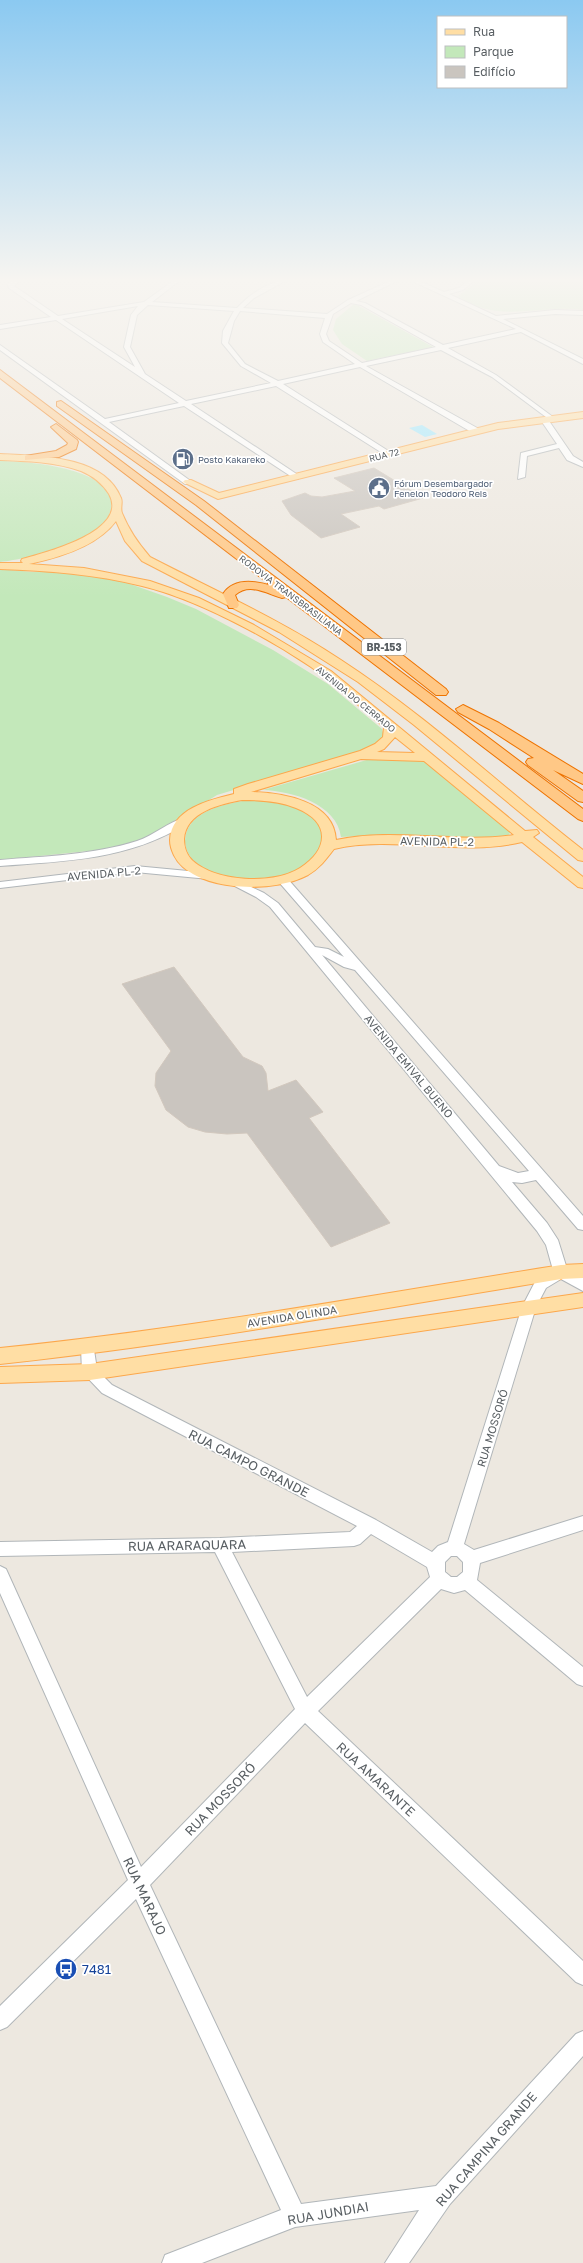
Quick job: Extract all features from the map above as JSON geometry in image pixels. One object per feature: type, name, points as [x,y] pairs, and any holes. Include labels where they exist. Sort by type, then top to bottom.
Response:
[{"type":"highway","points":[[9,387],[73,442],[72,447],[59,454],[29,458]]},
{"type":"highway","name":"RODOVIA TRANSBRASILIANA","points":[[18,387],[583,816]]},
{"type":"highway","name":"RODOVIA TRANSBRASILIANA","points":[[54,399],[92,426],[188,488],[463,709],[583,798]]},
{"type":"highway","points":[[92,426],[119,440],[137,446]]},
{"type":"highway","points":[[233,605],[229,597],[232,591],[240,586],[253,586],[268,588],[306,606]]},
{"type":"highway","points":[[463,709],[499,728],[556,766],[583,780]]},
{"type":"main road","name":"RUA 72","points":[[188,488],[218,496],[476,431],[547,419],[583,415]]},
{"type":"main road","points":[[0,457],[29,458],[61,463],[88,471],[108,483],[118,497],[117,513],[102,531],[73,548],[33,560],[0,565]]},
{"type":"main road","name":"AVENIDA DO CERRADO","points":[[117,513],[130,541],[146,559],[299,638],[362,679],[464,759],[537,821],[583,857]]},
{"type":"main road","name":"AVENIDA DO CERRADO","points":[[0,565],[42,566],[96,572],[165,589],[199,601],[251,628],[314,664],[356,696],[390,727],[583,884]]},
{"type":"main road","points":[[223,799],[262,796],[300,804],[314,812],[324,823],[329,834],[328,846],[320,860],[309,867],[282,879],[257,883],[232,882],[209,876],[189,865],[178,851],[176,836],[184,821],[200,808],[249,787],[357,756],[381,746],[389,738],[390,727]]},
{"type":"main road","points":[[357,756],[426,756],[464,759]]},
{"type":"main road","points":[[525,837],[534,831],[537,821]]},
{"type":"main road","name":"AVENIDA PL-2","points":[[328,846],[358,840],[481,842],[525,837]]},
{"type":"main road","points":[[481,842],[523,850],[554,860]]},
{"type":"main road","name":"AVENIDA OLINDA","points":[[0,1356],[88,1347],[202,1331],[561,1272],[583,1271]]},
{"type":"main road","points":[[0,1375],[90,1372],[583,1300]]},
{"type":"street","points":[[56,387],[137,446],[188,488]]},
{"type":"street","points":[[160,387],[295,477]]},
{"type":"street","points":[[104,421],[261,387]]},
{"type":"street","points":[[283,387],[387,454]]},
{"type":"street","points":[[398,387],[476,431]]},
{"type":"street","points":[[507,387],[547,419],[570,458],[583,465]]},
{"type":"street","points":[[521,476],[524,455],[561,445]]},
{"type":"street","name":"AVENIDA PL-2","points":[[0,863],[108,852],[144,843],[168,832],[184,821]]},
{"type":"street","name":"AVENIDA PL-2","points":[[0,885],[135,869],[209,876]]},
{"type":"street","points":[[282,879],[536,1174],[583,1225]]},
{"type":"street","name":"AVENIDA EMIVAL BUENO","points":[[232,882],[260,895],[274,906],[312,951],[494,1167],[554,1244],[561,1272]]},
{"type":"street","points":[[312,951],[330,952],[344,964],[359,969]]},
{"type":"street","points":[[494,1167],[517,1179],[528,1178],[536,1174]]},
{"type":"street","points":[[561,1272],[583,1285]]},
{"type":"street","name":"RUA MOSSORÓ","points":[[454,1549],[529,1307],[541,1284],[561,1272]]},
{"type":"street","points":[[88,1347],[90,1372]]},
{"type":"street","name":"RUA CAMPO GRANDE","points":[[90,1372],[107,1389],[370,1525],[434,1562]]},
{"type":"street","points":[[471,1559],[583,1523]]},
{"type":"street","name":"RUA ARARAQUARA","points":[[0,1549],[220,1545],[354,1539],[370,1525]]},
{"type":"street","name":"RUA AMARANTE","points":[[220,1545],[305,1711],[583,1975]]},
{"type":"street","points":[[454,1549],[461,1551],[471,1559],[473,1571],[466,1581],[453,1584],[440,1579],[436,1574],[434,1562],[441,1552],[454,1549]]},
{"type":"street","name":"RUA MARAJO","points":[[0,1574],[139,1883],[295,2216]]},
{"type":"street","name":"RUA MOSSORÓ","points":[[0,2020],[139,1883],[305,1711],[440,1579]]},
{"type":"street","points":[[466,1581],[583,1678]]},
{"type":"street","name":"RUA CAMPINA GRANDE","points":[[396,2263],[442,2196],[583,2041]]},
{"type":"street","name":"RUA JUNDIAI","points":[[172,2263],[295,2216],[442,2196]]},
{"type":"green space","points":[[0,461],[13,461],[51,466],[71,470],[90,477],[104,487],[111,499],[109,515],[102,526],[90,535],[61,549],[44,554],[0,562]]},
{"type":"green space","points":[[0,569],[33,572],[96,572],[196,609],[273,650],[328,684],[382,729],[385,739],[374,747],[357,753],[217,795],[144,840],[118,848],[0,860]]},
{"type":"green space","points":[[370,759],[424,759],[511,830],[509,835],[493,840],[361,836],[341,837],[338,826],[331,816],[322,808],[287,793],[263,790]]},
{"type":"green space","points":[[248,800],[269,801],[285,804],[304,811],[311,816],[321,828],[324,835],[324,843],[320,854],[307,865],[296,871],[284,876],[257,881],[228,878],[203,868],[193,860],[187,851],[185,841],[187,831],[192,822],[199,816],[218,807]]},
{"type":"water","points":[[422,425],[437,434],[425,437],[409,428]]},
{"type":"building","points":[[374,468],[423,498],[384,509],[379,506],[341,514],[360,527],[321,538],[291,515],[282,501],[305,493],[311,496],[322,497],[355,491],[334,478]]},
{"type":"building","points":[[174,967],[243,1057],[262,1066],[266,1073],[268,1091],[296,1080],[323,1112],[309,1118],[390,1223],[331,1247],[247,1133],[227,1134],[205,1132],[188,1127],[166,1110],[155,1086],[156,1073],[171,1051],[122,984]]},
{"type":"place","name":"Posto Kakareko","points":[[183,459]]},
{"type":"place","name":"Fórum Desembargador Fenelon Teodoro Reis","points":[[379,488]]},
{"type":"place","name":"7481","points":[[66,1969]]}]
